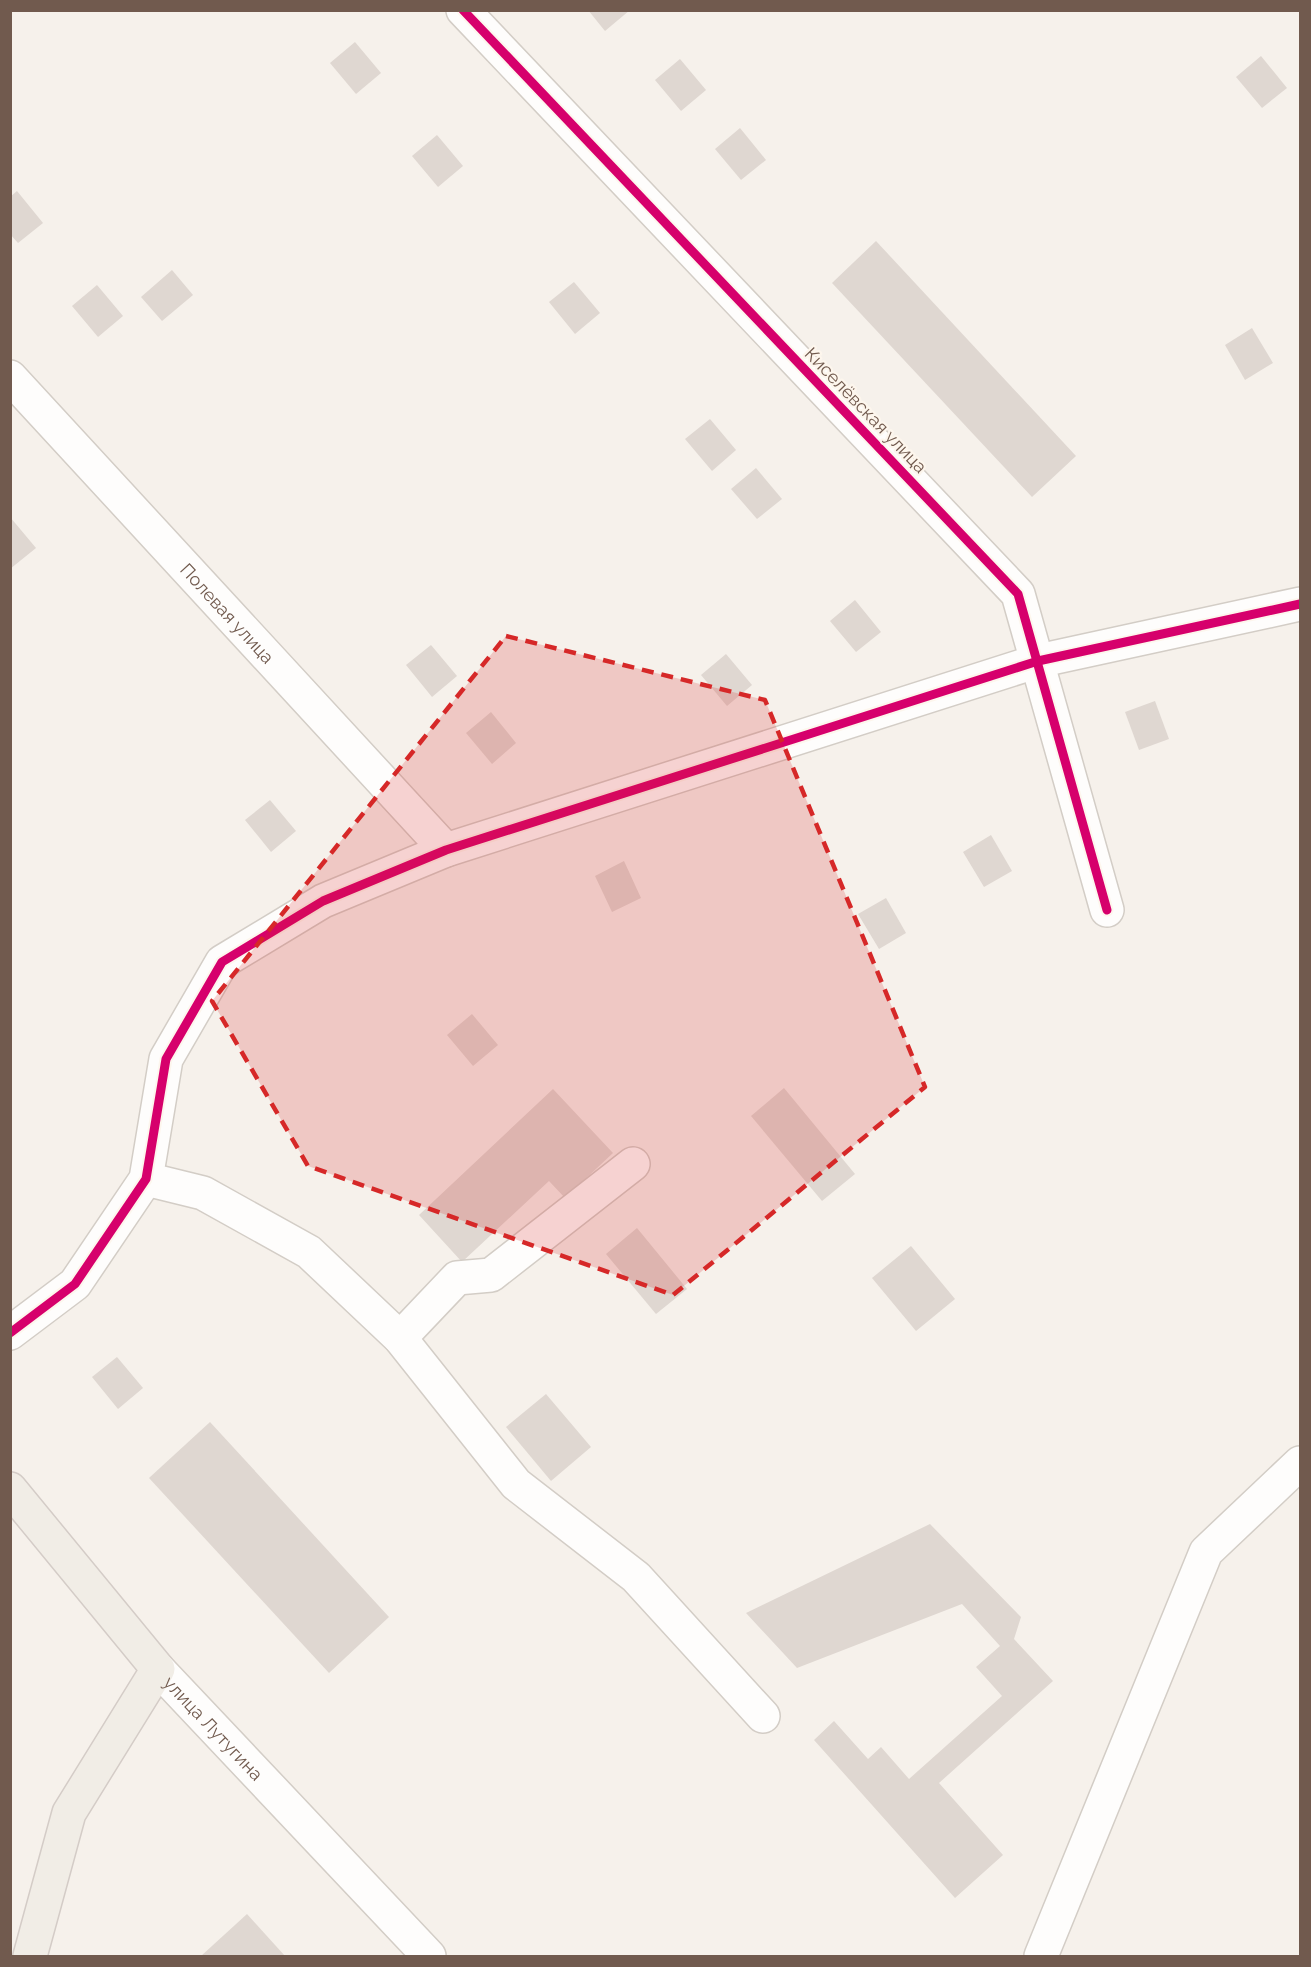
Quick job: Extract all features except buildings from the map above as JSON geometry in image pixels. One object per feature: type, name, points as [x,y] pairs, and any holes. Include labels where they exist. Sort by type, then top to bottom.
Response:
[{"type":"main road","name":"улица Лутугина","points":[[10,1489],[158,1669]]},
{"type":"main road","points":[[30,1956],[69,1813],[158,1669]]},
{"type":"street","name":"Киселёвская улица","points":[[464,10],[1018,594],[1107,910]]},
{"type":"street","name":"Полевая улица","points":[[10,377],[446,850]]},
{"type":"street","points":[[10,1333],[75,1284],[146,1179],[166,1059],[222,962],[323,901],[446,850],[1038,661],[1300,604]]},
{"type":"street","points":[[400,1338],[457,1278],[491,1275],[633,1164]]},
{"type":"street","points":[[146,1179],[203,1193],[309,1252],[400,1338],[516,1484],[636,1577],[763,1716]]},
{"type":"street","points":[[1041,1956],[1206,1552],[1300,1463]]},
{"type":"street","name":"улица Лутугина","points":[[158,1669],[429,1956]]},
{"type":"highlighted area","points":[[506,636],[765,700],[925,1087],[673,1295],[308,1166],[212,1001]]},
{"type":"cycle path","points":[[463,10],[1018,594],[1107,910]]},
{"type":"cycle path","points":[[10,1333],[75,1284],[146,1179],[166,1059],[222,962],[323,901],[446,850],[1038,661],[1300,604]]}]
